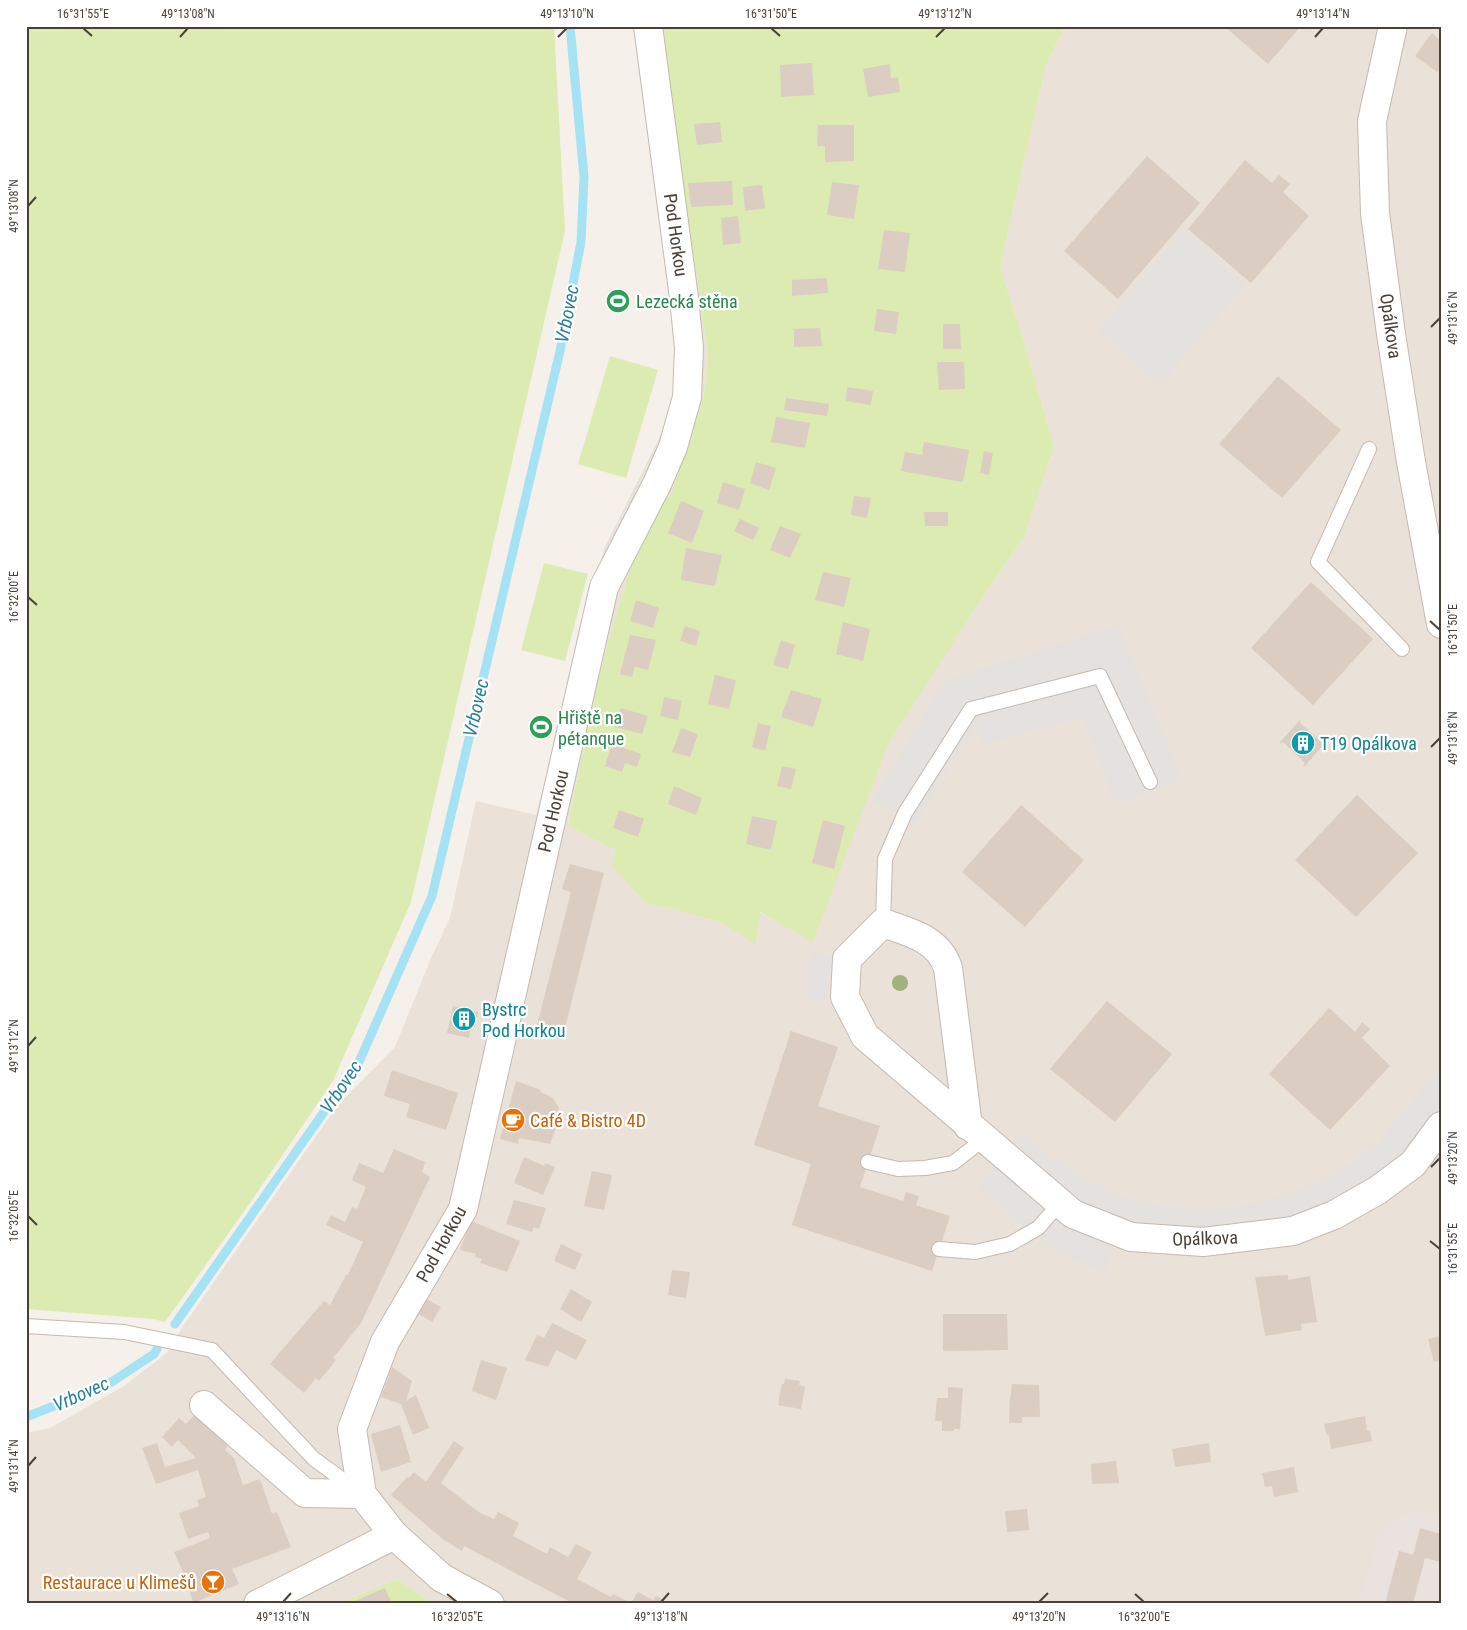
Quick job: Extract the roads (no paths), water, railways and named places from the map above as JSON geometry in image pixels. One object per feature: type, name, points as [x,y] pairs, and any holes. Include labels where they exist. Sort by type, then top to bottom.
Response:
[{"type":"street","name":"Pod Horkou","points":[[490,1604],[442,1578],[394,1535],[362,1494],[352,1429],[385,1342],[463,1208],[604,587],[657,484],[670,454],[687,397],[689,348],[684,298],[648,26]]},
{"type":"street","name":"Opálkova","points":[[1393,26],[1372,121],[1375,213],[1391,334],[1441,624]]},
{"type":"street","points":[[883,923],[922,937],[945,958],[976,1132]]},
{"type":"street","name":"Opálkova","points":[[883,923],[847,959],[845,997],[865,1036],[1073,1214],[1131,1237],[1203,1242],[1293,1231],[1334,1215],[1378,1190],[1413,1164],[1441,1126]]},
{"type":"street","points":[[204,1405],[305,1493],[362,1494]]},
{"type":"street","points":[[258,1604],[394,1535]]},
{"type":"lane","points":[[1369,449],[1318,562],[1402,649]]},
{"type":"lane","points":[[883,923],[885,859],[905,813],[971,709],[1100,676],[1150,782]]},
{"type":"lane","points":[[868,1162],[898,1169],[925,1168],[952,1163],[976,1132]]},
{"type":"lane","points":[[939,1249],[975,1252],[1010,1244],[1038,1228],[1060,1203]]},
{"type":"lane","points":[[26,1326],[124,1332],[212,1350],[314,1459],[362,1494]]},
{"type":"waterway","name":"Vrbovec","points":[[175,1324],[359,1062],[432,896],[560,351],[581,242],[584,177],[570,26]]},
{"type":"waterway","name":"Vrbovec","points":[[26,1417],[107,1385],[154,1354],[157,1349]]},
{"type":"place","name":"Lezecká stěna","points":[[618,301]]},
{"type":"place","name":"Hřiště na pétanque","points":[[541,727]]},
{"type":"place","name":"T19 Opálkova","points":[[1303,743]]},
{"type":"place","name":"Bystrc Pod Horkou","points":[[464,1019]]},
{"type":"place","name":"Café & Bistro 4D","points":[[513,1120]]},
{"type":"place","name":"Restaurace u Klimešů","points":[[213,1582]]}]
